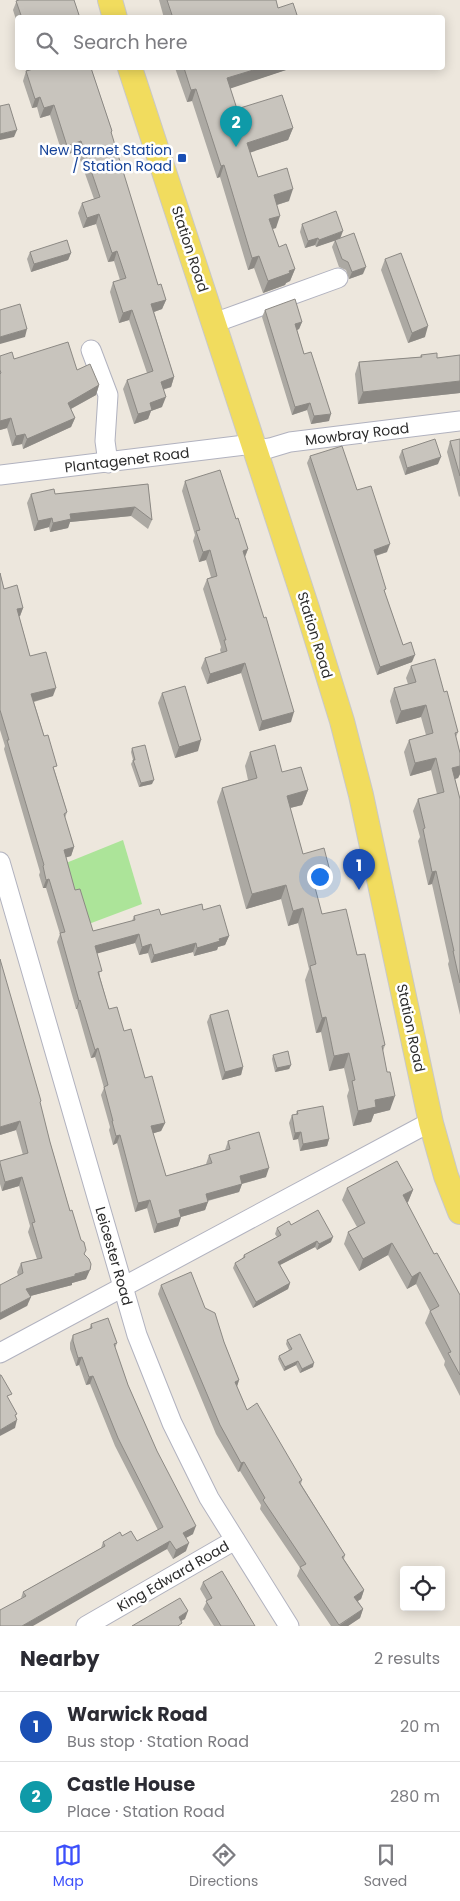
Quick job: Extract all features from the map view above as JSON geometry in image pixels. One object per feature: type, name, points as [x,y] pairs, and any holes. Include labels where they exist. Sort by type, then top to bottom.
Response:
[{"type":"main road","points":[[110,0],[114,15]]},
{"type":"main road","name":"Station Road","points":[[131,70],[311,620],[342,721],[359,786],[432,1123],[446,1176],[460,1212]]},
{"type":"street","points":[[214,323],[338,278]]},
{"type":"street","points":[[91,350],[108,395],[105,441],[108,463]]},
{"type":"street","name":"Mowbray Road","points":[[254,447],[270,448],[290,442],[460,421]]},
{"type":"street","name":"Plantagenet Road","points":[[0,475],[254,447]]},
{"type":"street","name":"Leicester Road","points":[[0,862],[137,1335],[172,1423],[209,1498],[289,1626]]},
{"type":"street","points":[[0,1353],[302,1189],[432,1123]]},
{"type":"street","name":"King Edward Road","points":[[86,1626],[235,1540]]},
{"type":"green space","points":[[123,840],[142,904],[86,925],[66,863]]},
{"type":"building","points":[[74,0],[79,15],[21,15],[16,1]]},
{"type":"building","points":[[167,0],[276,0],[278,8],[293,3],[297,15],[172,15]]},
{"type":"building","points":[[92,70],[158,285],[161,284],[166,300],[151,304],[174,377],[161,382],[166,397],[150,403],[152,410],[138,414],[127,380],[153,371],[132,310],[123,313],[113,282],[126,278],[117,251],[112,253],[99,214],[87,218],[82,203],[100,197],[81,141],[67,146],[54,105],[44,108],[40,97],[35,99],[26,71]]},
{"type":"building","points":[[185,70],[253,70],[227,78],[237,109],[282,95],[293,128],[247,143],[258,177],[287,168],[293,189],[274,195],[280,216],[269,219],[279,247],[286,244],[295,269],[289,271],[290,273],[268,281],[259,256],[252,258],[224,165],[221,166],[196,89],[191,90]]},
{"type":"building","points":[[9,104],[17,130],[0,134],[0,106]]},
{"type":"building","points":[[336,211],[343,231],[319,240],[318,238],[308,241],[302,224]]},
{"type":"building","points":[[354,233],[366,267],[352,272],[348,262],[342,259],[335,240]]},
{"type":"building","points":[[67,240],[71,253],[34,264],[30,252]]},
{"type":"building","points":[[401,253],[428,326],[412,333],[385,259]]},
{"type":"building","points":[[295,299],[302,322],[295,324],[304,354],[311,352],[331,414],[314,416],[310,403],[295,407],[265,310]]},
{"type":"building","points":[[20,304],[27,329],[0,337],[0,310]]},
{"type":"building","points":[[68,342],[77,370],[90,364],[99,385],[68,403],[75,418],[27,439],[25,434],[16,436],[11,418],[0,421],[0,356],[12,352],[14,359]]},
{"type":"building","points":[[437,353],[437,358],[460,355],[460,381],[363,392],[359,362],[422,357],[421,355]]},
{"type":"building","points":[[435,439],[441,457],[407,468],[402,450]]},
{"type":"building","points":[[460,439],[460,476],[450,441]]},
{"type":"building","points":[[342,446],[357,490],[371,486],[390,544],[374,550],[386,589],[384,590],[403,645],[411,642],[415,655],[380,667],[310,456]]},
{"type":"building","points":[[220,470],[248,549],[243,551],[264,618],[266,617],[294,712],[262,721],[245,663],[210,674],[205,658],[227,651],[224,640],[226,640],[207,579],[217,576],[210,550],[203,552],[196,531],[200,530],[185,481]]},
{"type":"building","points":[[148,484],[152,520],[135,507],[70,514],[71,519],[53,523],[52,518],[38,521],[31,494],[54,489],[55,494]]},
{"type":"building","points":[[0,573],[4,589],[17,585],[23,608],[17,609],[30,656],[46,652],[56,688],[31,694],[44,736],[48,735],[57,766],[53,767],[67,812],[64,814],[74,847],[64,850],[75,890],[80,889],[93,931],[135,920],[134,916],[159,909],[161,915],[202,904],[203,910],[220,905],[229,936],[219,939],[220,941],[197,948],[196,943],[154,955],[151,944],[142,947],[139,934],[95,946],[102,971],[98,972],[109,1009],[117,1007],[124,1031],[131,1029],[145,1078],[152,1076],[165,1123],[151,1126],[166,1176],[212,1163],[209,1155],[230,1149],[228,1141],[259,1132],[269,1168],[240,1176],[242,1184],[206,1194],[208,1202],[179,1210],[181,1217],[157,1224],[150,1200],[138,1203],[120,1135],[116,1136],[104,1087],[108,1085],[100,1055],[98,1048],[95,1050],[79,1001],[60,933],[65,932],[49,879],[46,880],[44,865],[7,740],[9,740],[0,710]]},
{"type":"building","points":[[435,659],[444,692],[447,691],[458,732],[455,733],[460,753],[460,766],[452,768],[460,799],[460,983],[436,871],[432,872],[418,799],[444,792],[436,758],[415,763],[409,740],[433,733],[426,705],[401,711],[394,688],[416,682],[411,666]]},
{"type":"building","points":[[185,686],[201,740],[179,747],[162,693]]},
{"type":"building","points":[[145,745],[154,780],[141,783],[133,760],[135,760],[132,748]]},
{"type":"building","points":[[275,745],[282,772],[301,767],[308,790],[287,796],[303,854],[324,848],[330,871],[312,876],[322,914],[346,909],[357,955],[365,954],[385,1045],[382,1046],[387,1072],[390,1072],[395,1096],[375,1100],[376,1107],[358,1111],[352,1081],[355,1080],[349,1053],[334,1056],[326,1017],[322,1018],[310,966],[316,964],[303,908],[293,911],[286,885],[252,894],[222,788],[257,778],[250,752]]},
{"type":"building","points":[[0,959],[70,1211],[72,1210],[81,1240],[84,1242],[86,1250],[84,1254],[91,1264],[90,1270],[75,1274],[75,1276],[26,1289],[31,1297],[0,1313],[0,1285],[23,1273],[21,1263],[42,1258],[32,1223],[35,1222],[22,1177],[5,1182],[0,1163],[0,1161],[28,1153],[20,1121],[0,1127]]},
{"type":"building","points":[[228,1010],[243,1067],[225,1072],[210,1015]]},
{"type":"building","points":[[288,1051],[291,1065],[277,1068],[273,1055]]},
{"type":"building","points":[[323,1106],[329,1139],[303,1144],[301,1132],[295,1133],[292,1115],[298,1114],[297,1111]]},
{"type":"building","points":[[397,1161],[413,1190],[403,1195],[434,1254],[437,1253],[460,1295],[460,1375],[448,1353],[451,1352],[430,1311],[439,1306],[420,1272],[412,1277],[392,1243],[363,1259],[348,1232],[365,1223],[347,1188]]},
{"type":"building","points":[[318,1210],[333,1237],[319,1244],[317,1241],[278,1262],[290,1283],[256,1302],[235,1263],[245,1257],[244,1255],[281,1235],[277,1228],[289,1221],[291,1225]]},
{"type":"building","points":[[191,1272],[205,1308],[215,1313],[239,1380],[235,1382],[247,1410],[257,1403],[302,1480],[299,1482],[345,1555],[342,1557],[364,1590],[354,1597],[363,1609],[339,1625],[300,1567],[306,1564],[263,1500],[265,1498],[244,1462],[241,1463],[220,1425],[161,1285]]},
{"type":"building","points":[[108,1318],[117,1343],[114,1344],[128,1385],[157,1451],[196,1526],[183,1533],[189,1543],[176,1550],[170,1541],[22,1626],[0,1626],[0,1610],[26,1596],[23,1592],[105,1546],[103,1542],[120,1532],[122,1536],[131,1531],[137,1541],[163,1527],[118,1438],[93,1376],[89,1377],[82,1357],[78,1358],[73,1341],[73,1335],[92,1328],[91,1324]]},
{"type":"building","points":[[300,1334],[314,1363],[302,1369],[298,1361],[285,1367],[279,1356],[292,1349],[287,1340]]},
{"type":"building","points":[[0,1375],[12,1394],[7,1396],[17,1414],[15,1415],[17,1420],[0,1430]]},
{"type":"building","points":[[222,1571],[255,1626],[221,1626],[206,1601],[212,1598],[203,1582]]},
{"type":"building","points":[[180,1598],[188,1611],[179,1617],[182,1623],[178,1626],[132,1626]]},
{"type":"place","name":"Castle House","points":[[236,147]]},
{"type":"place","name":"New Barnet Station / Station Road","points":[[182,158]]},
{"type":"place","name":"Warwick Road","points":[[359,890]]}]
